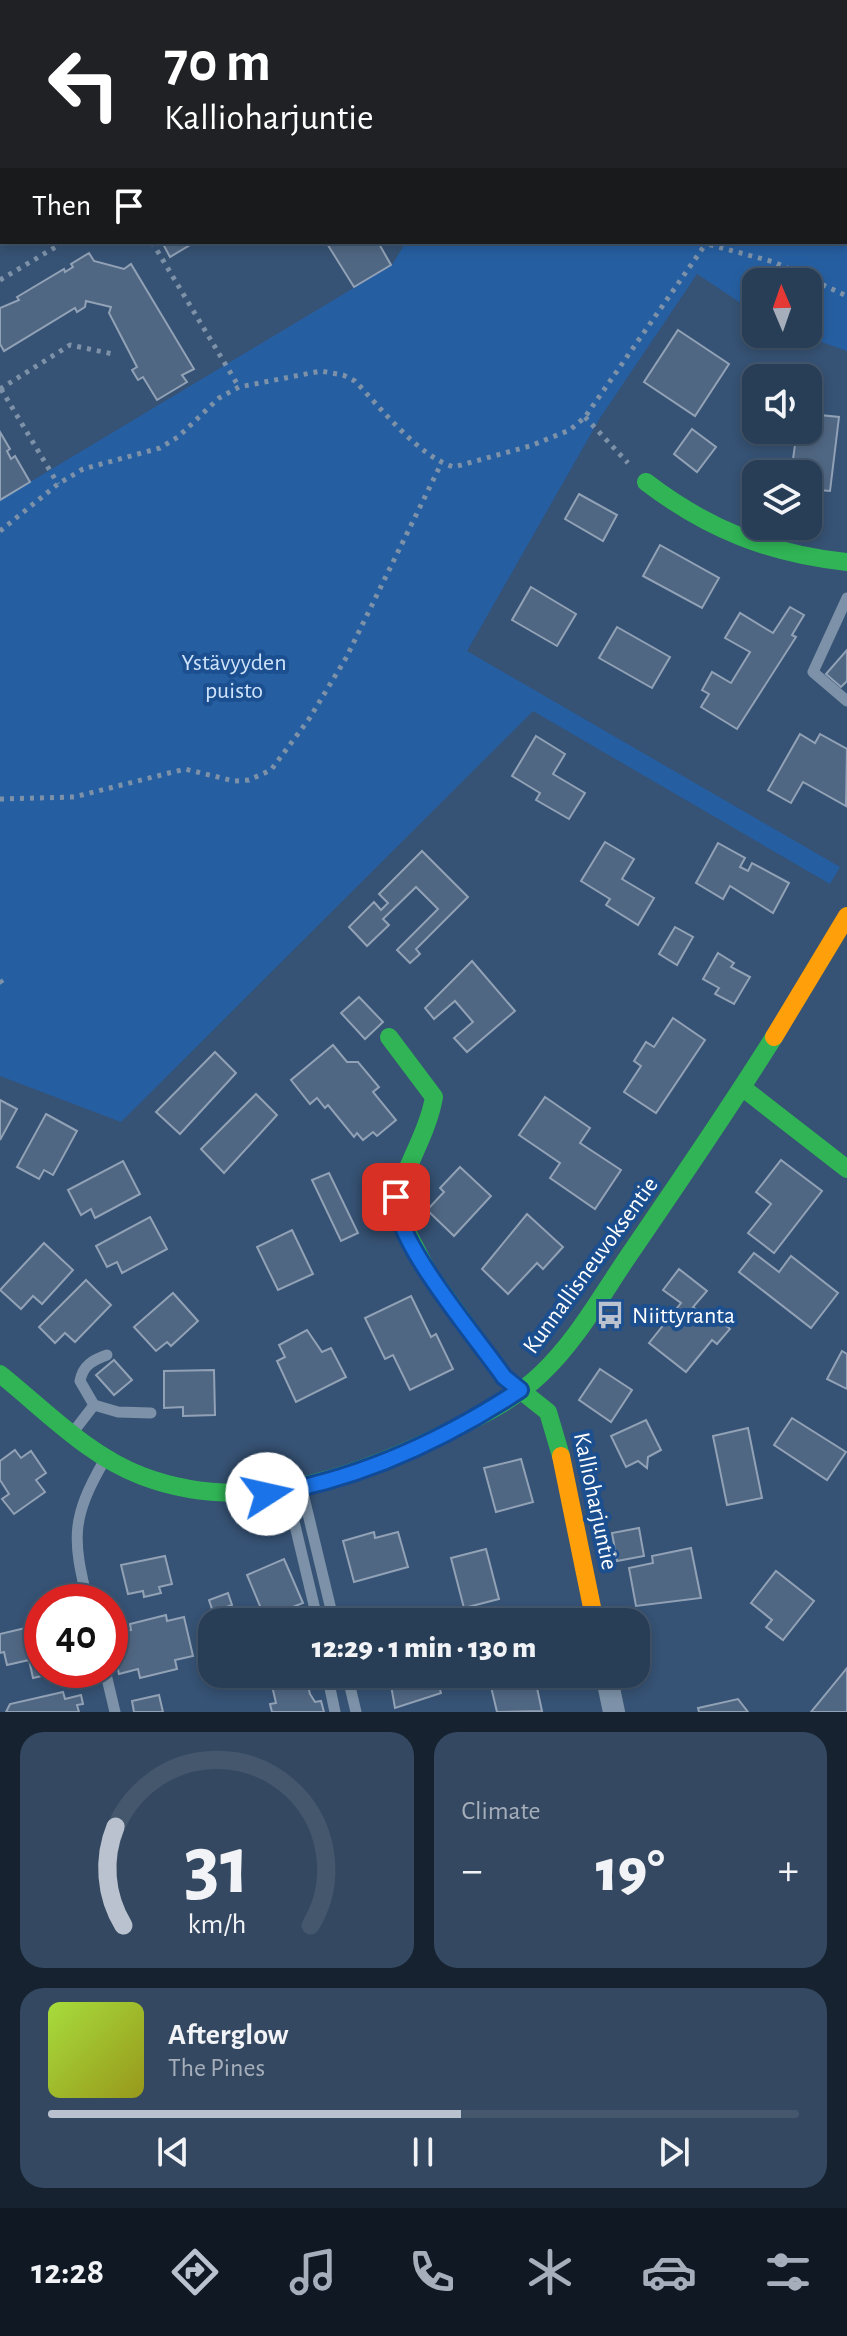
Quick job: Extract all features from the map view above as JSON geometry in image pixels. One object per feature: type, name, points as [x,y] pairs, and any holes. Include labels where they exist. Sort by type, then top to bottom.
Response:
[{"type":"street","points":[[646,482],[678,509],[741,541],[801,557],[847,562]]},
{"type":"street","name":"Kunnallisneuvoksentie","points":[[0,1374],[106,1457],[138,1475],[200,1493],[267,1494],[295,1490],[397,1458],[457,1428],[520,1390],[541,1373],[575,1331],[743,1088],[847,916]]},
{"type":"street","name":"Kallioharjuntie","points":[[389,1037],[434,1097],[433,1110],[401,1179],[395,1209],[428,1272],[504,1377],[548,1412],[560,1451],[592,1608]]},
{"type":"street","points":[[743,1088],[847,1169]]},
{"type":"street","points":[[609,1688],[614,1712]]},
{"type":"lane","points":[[847,598],[813,672],[847,701]]},
{"type":"lane","points":[[107,1355],[81,1372],[80,1381],[94,1405],[118,1412],[151,1413]]},
{"type":"lane","points":[[73,1432],[94,1405]]},
{"type":"lane","points":[[84,1584],[77,1558],[78,1520],[85,1494],[106,1457]]},
{"type":"lane","points":[[295,1490],[316,1608]]},
{"type":"lane","points":[[295,1490],[330,1608]]},
{"type":"lane","points":[[109,1688],[115,1712]]},
{"type":"lane","points":[[330,1688],[335,1712]]},
{"type":"lane","points":[[350,1688],[356,1712]]},
{"type":"path","points":[[0,280],[61,244]]},
{"type":"path","points":[[153,244],[239,387]]},
{"type":"path","points":[[0,531],[58,484],[83,469],[160,448],[178,437],[219,398],[239,387],[321,371],[355,381],[441,464],[463,467],[570,430],[585,417],[703,244]]},
{"type":"path","points":[[708,244],[774,262],[847,296]]},
{"type":"path","points":[[58,484],[0,388],[70,345],[113,354]]},
{"type":"path","points":[[585,417],[646,482]]},
{"type":"path","points":[[0,799],[74,797],[185,769],[234,781],[249,780],[271,770],[309,719],[346,658],[441,464]]},
{"type":"green space","name":"Ystävyyden puisto","points":[[405,244],[847,244],[847,351],[822,342],[822,268],[742,268],[742,304],[697,274],[600,418],[467,651],[840,867],[830,884],[533,711],[121,1122],[0,1076],[0,500],[392,265]]},
{"type":"building","points":[[163,244],[192,244],[170,257]]},
{"type":"building","points":[[327,244],[379,244],[391,265],[354,287]]},
{"type":"building","points":[[89,253],[94,261],[124,269],[131,264],[194,369],[182,375],[187,382],[157,400],[143,377],[138,380],[132,370],[137,367],[109,313],[111,307],[86,301],[85,307],[77,312],[75,308],[4,351],[0,344],[0,308],[19,300],[17,297],[64,269],[65,272],[73,267],[71,264]]},
{"type":"building","points":[[678,330],[729,364],[695,416],[644,382]]},
{"type":"building","points":[[822,415],[839,417],[830,491],[822,490],[822,460],[793,460],[795,444],[822,444]]},
{"type":"building","points":[[692,429],[716,447],[697,472],[674,454]]},
{"type":"building","points":[[0,432],[10,449],[7,451],[11,459],[15,456],[30,482],[0,500]]},
{"type":"building","points":[[579,494],[617,515],[603,541],[565,519]]},
{"type":"building","points":[[660,545],[719,578],[702,608],[643,576]]},
{"type":"building","points":[[531,587],[576,614],[557,646],[512,620]]},
{"type":"building","points":[[790,607],[804,615],[792,635],[796,637],[737,729],[701,707],[709,694],[702,690],[712,672],[731,683],[750,652],[725,638],[740,613],[773,633]]},
{"type":"building","points":[[617,627],[670,657],[652,688],[599,658]]},
{"type":"building","points":[[847,650],[847,681],[841,687],[826,674]]},
{"type":"building","points":[[800,734],[815,743],[820,734],[847,749],[846,806],[803,782],[791,803],[768,790]]},
{"type":"building","points":[[536,736],[565,754],[553,774],[585,793],[569,819],[536,800],[540,793],[512,776]]},
{"type":"building","points":[[605,842],[634,859],[622,879],[654,898],[638,925],[606,905],[610,899],[581,881]]},
{"type":"building","points":[[718,843],[745,858],[740,867],[748,871],[752,863],[789,883],[773,913],[730,886],[723,899],[696,883]]},
{"type":"building","points":[[422,851],[468,897],[416,949],[420,954],[410,963],[397,950],[438,909],[416,887],[383,919],[389,925],[367,946],[349,927],[374,902],[381,910],[388,903],[379,894]]},
{"type":"building","points":[[675,927],[693,937],[677,965],[659,954]]},
{"type":"building","points":[[718,953],[734,963],[731,967],[750,977],[734,1004],[715,994],[719,988],[703,979]]},
{"type":"building","points":[[472,961],[515,1011],[467,1052],[454,1038],[473,1022],[455,1001],[434,1019],[425,1008]]},
{"type":"building","points":[[359,997],[383,1022],[365,1039],[341,1013]]},
{"type":"building","points":[[673,1018],[705,1040],[656,1113],[624,1092],[641,1066],[634,1061],[646,1042],[654,1047]]},
{"type":"building","points":[[333,1045],[347,1062],[358,1062],[379,1087],[373,1092],[396,1120],[377,1136],[373,1132],[363,1140],[357,1133],[354,1137],[328,1105],[325,1108],[317,1098],[310,1104],[291,1080]]},
{"type":"building","points":[[215,1052],[236,1073],[180,1134],[156,1112]]},
{"type":"building","points":[[256,1094],[277,1115],[224,1173],[201,1149]]},
{"type":"building","points":[[545,1097],[590,1128],[580,1143],[621,1170],[595,1209],[550,1178],[560,1163],[519,1135]]},
{"type":"building","points":[[0,1100],[17,1109],[0,1140]]},
{"type":"building","points":[[46,1114],[77,1131],[53,1175],[44,1170],[39,1179],[17,1167]]},
{"type":"building","points":[[781,1160],[822,1191],[774,1253],[748,1233],[771,1204],[756,1192]]},
{"type":"building","points":[[123,1161],[140,1194],[95,1218],[91,1209],[81,1215],[68,1190]]},
{"type":"building","points":[[460,1167],[491,1196],[454,1236],[427,1210],[444,1192],[440,1188]]},
{"type":"building","points":[[329,1173],[358,1233],[341,1241],[312,1180]]},
{"type":"building","points":[[527,1214],[563,1247],[543,1269],[537,1263],[508,1294],[482,1269]]},
{"type":"building","points":[[150,1217],[167,1249],[122,1273],[117,1262],[107,1267],[96,1246]]},
{"type":"building","points":[[292,1230],[313,1274],[278,1290],[257,1247]]},
{"type":"building","points":[[44,1243],[73,1270],[42,1304],[33,1296],[21,1309],[0,1290]]},
{"type":"building","points":[[754,1253],[779,1272],[791,1256],[838,1293],[811,1328],[739,1272]]},
{"type":"building","points":[[679,1269],[707,1291],[693,1307],[703,1315],[706,1310],[730,1329],[717,1344],[712,1340],[686,1372],[649,1343],[681,1303],[663,1290]]},
{"type":"building","points":[[86,1280],[111,1305],[75,1342],[65,1333],[55,1343],[39,1327]]},
{"type":"building","points":[[173,1293],[198,1321],[171,1346],[167,1342],[156,1351],[134,1327]]},
{"type":"building","points":[[411,1296],[431,1337],[436,1334],[453,1369],[410,1390],[393,1355],[385,1359],[365,1318]]},
{"type":"building","points":[[307,1330],[322,1352],[331,1348],[346,1377],[296,1402],[277,1361],[285,1357],[279,1345]]},
{"type":"building","points":[[842,1351],[847,1354],[847,1389],[827,1379]]},
{"type":"building","points":[[114,1360],[132,1380],[114,1395],[96,1375]]},
{"type":"building","points":[[600,1369],[632,1390],[611,1422],[579,1400]]},
{"type":"building","points":[[214,1370],[215,1415],[183,1416],[183,1407],[164,1408],[164,1371]]},
{"type":"building","points":[[792,1418],[846,1452],[827,1480],[774,1445]]},
{"type":"building","points":[[646,1420],[661,1450],[648,1457],[647,1468],[638,1461],[626,1467],[611,1436]]},
{"type":"building","points":[[748,1428],[762,1498],[727,1505],[713,1436]]},
{"type":"building","points":[[15,1450],[21,1458],[31,1451],[46,1473],[36,1480],[45,1492],[14,1514],[2,1499],[9,1494],[0,1480],[0,1461]]},
{"type":"building","points":[[521,1459],[533,1502],[496,1512],[484,1468]]},
{"type":"building","points":[[639,1528],[644,1556],[617,1561],[612,1533]]},
{"type":"building","points":[[374,1532],[375,1538],[398,1532],[408,1567],[354,1582],[343,1541]]},
{"type":"building","points":[[691,1548],[701,1598],[636,1606],[629,1568],[653,1563],[652,1556]]},
{"type":"building","points":[[486,1549],[499,1599],[464,1608],[451,1558]]},
{"type":"building","points":[[165,1556],[172,1584],[159,1587],[161,1593],[144,1597],[143,1591],[128,1594],[121,1565]]},
{"type":"building","points":[[284,1559],[303,1603],[290,1608],[261,1608],[247,1575]]},
{"type":"building","points":[[776,1571],[814,1601],[783,1640],[766,1627],[772,1620],[751,1603]]},
{"type":"building","points":[[228,1593],[232,1605],[212,1608],[209,1600]]},
{"type":"building","points":[[166,1615],[167,1621],[184,1617],[193,1656],[175,1660],[177,1669],[140,1678],[138,1669],[128,1672],[130,1624]]},
{"type":"building","points":[[24,1628],[24,1661],[7,1665],[4,1652],[0,1653],[0,1634]]},
{"type":"building","points":[[847,1668],[847,1712],[811,1712]]},
{"type":"building","points":[[273,1688],[308,1688],[315,1702],[321,1701],[324,1712],[272,1712],[270,1704],[276,1703]]},
{"type":"building","points":[[391,1688],[440,1688],[441,1693],[395,1708]]},
{"type":"building","points":[[491,1688],[537,1688],[542,1711],[497,1712]]},
{"type":"building","points":[[63,1692],[65,1699],[81,1695],[83,1704],[77,1705],[79,1712],[6,1712],[10,1704]]},
{"type":"building","points":[[159,1695],[163,1712],[134,1712],[132,1701]]},
{"type":"building","points":[[738,1699],[748,1712],[699,1712],[698,1708]]},
{"type":"traffic: fast","points":[[646,482],[692,513],[740,537],[792,553],[847,562]]},
{"type":"traffic: fast","points":[[389,1037],[434,1097],[395,1209],[428,1272],[504,1377],[548,1412],[561,1456]]},
{"type":"traffic: fast","points":[[0,1374],[67,1431],[103,1456],[142,1476],[181,1487],[219,1492],[258,1492],[296,1487],[334,1478],[407,1451],[507,1401],[554,1361],[587,1319],[774,1037]]},
{"type":"traffic: fast","points":[[743,1088],[847,1169]]},
{"type":"traffic: slow","points":[[774,1037],[847,916]]},
{"type":"traffic: slow","points":[[561,1456],[592,1608]]},
{"type":"place","name":"Niittyranta","points":[[610,1315]]},
{"type":"route","points":[[267,1494],[328,1483],[397,1458],[457,1428],[520,1390],[504,1377],[428,1272],[395,1209],[396,1197]]}]
